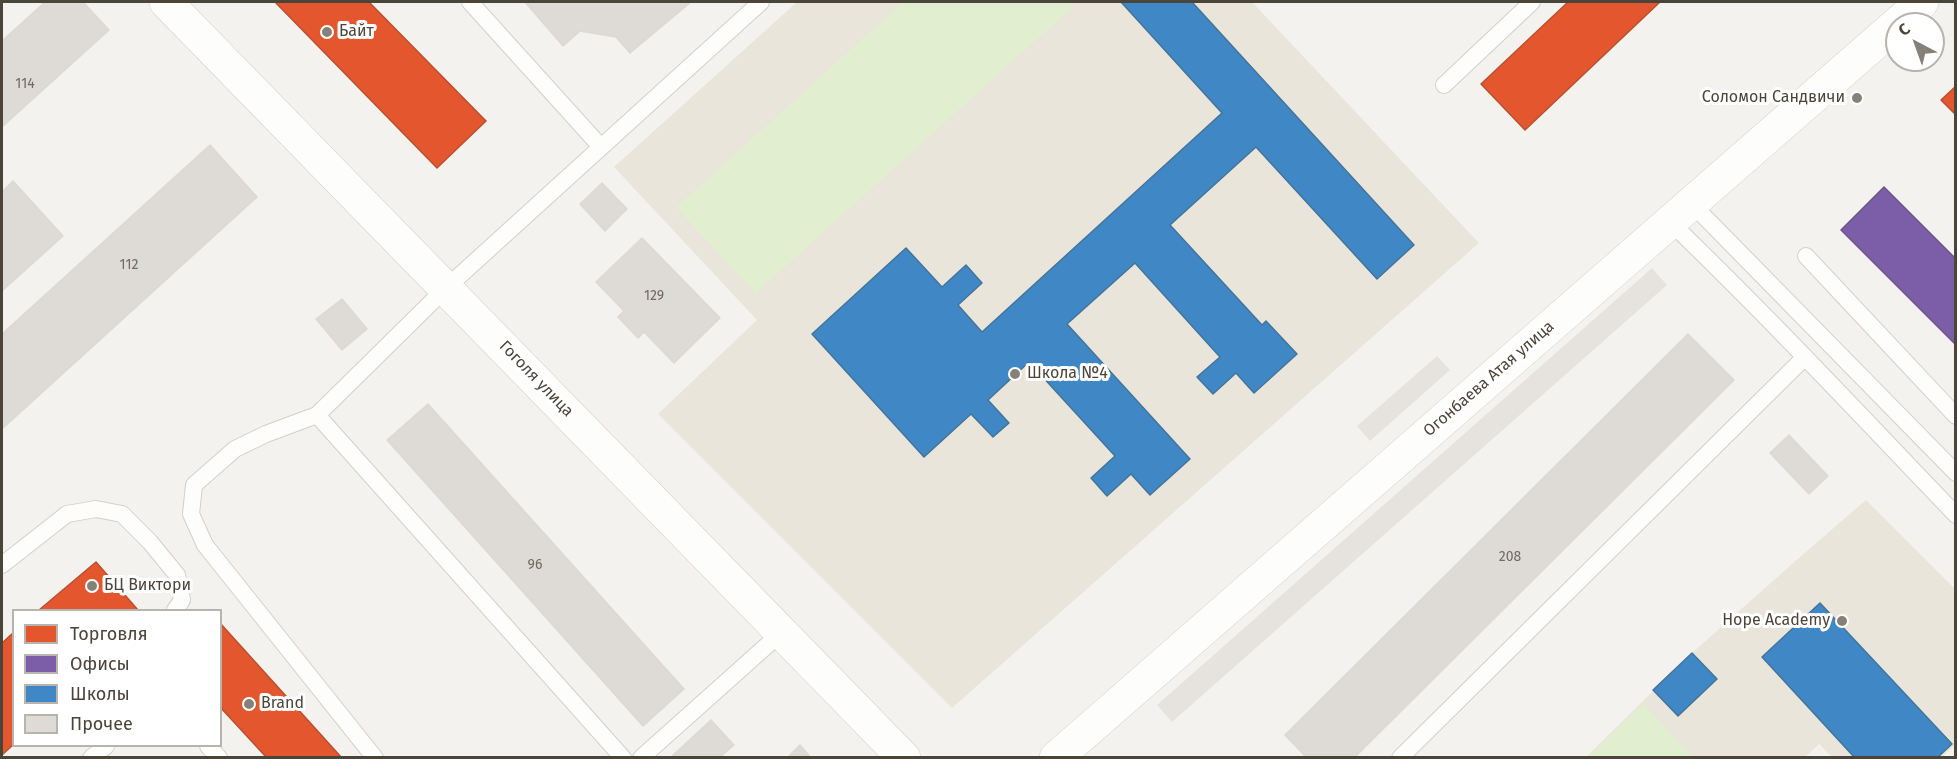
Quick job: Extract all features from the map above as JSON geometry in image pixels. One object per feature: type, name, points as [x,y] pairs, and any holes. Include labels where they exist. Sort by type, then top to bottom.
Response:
[{"type":"street","name":"Гоголя улица","points":[[166,2],[904,758]]},
{"type":"street","name":"Огонбаева Атая улица","points":[[1056,758],[1922,2]]},
{"type":"lane","points":[[470,2],[601,147]]},
{"type":"lane","points":[[375,758],[205,545],[191,514],[194,485],[235,449],[266,434],[317,416],[446,288],[760,2]]},
{"type":"lane","points":[[1444,85],[1532,2]]},
{"type":"lane","points":[[1680,212],[1713,263],[1956,515]]},
{"type":"lane","points":[[1680,212],[1956,473]]},
{"type":"lane","points":[[1806,256],[1956,416]]},
{"type":"lane","points":[[1400,758],[1805,357]]},
{"type":"lane","points":[[317,416],[623,758]]},
{"type":"lane","points":[[2,565],[67,514],[96,509],[122,514],[150,542],[177,575],[182,600],[177,609]]},
{"type":"lane","points":[[641,758],[782,632]]},
{"type":"lane","points":[[91,758],[105,747]]},
{"type":"shaded area","name":"Школа №4","points":[[797,2],[1252,2],[1479,243],[952,708],[658,414],[757,320],[614,167]]},
{"type":"shaded area","points":[[1652,268],[1667,285],[1172,722],[1157,705]]},
{"type":"shaded area","points":[[1437,356],[1450,370],[1370,441],[1357,426]]},
{"type":"shaded area","name":"Hope Academy","points":[[1866,500],[1955,589],[1955,745],[1942,757],[1832,757],[1819,744],[1805,757],[1585,758],[1692,653]]},
{"type":"green space","points":[[903,2],[1071,2],[1075,5],[755,294],[676,207]]},
{"type":"green space","points":[[1643,704],[1694,757],[1587,757]]},
{"type":"building: Торговля","points":[[275,2],[369,2],[486,121],[437,168]]},
{"type":"building: Торговля","points":[[1568,2],[1660,2],[1525,130],[1481,84]]},
{"type":"building: Торговля","points":[[1956,86],[1956,115],[1941,100]]},
{"type":"building: Торговля","name":"БЦ Виктори","points":[[96,562],[137,609],[40,609]]},
{"type":"building: Торговля","points":[[222,625],[342,758],[267,758],[222,709]]},
{"type":"building: Торговля","points":[[12,634],[12,746],[2,755],[2,643]]},
{"type":"building: Офисы","points":[[1884,187],[1956,259],[1956,345],[1841,230]]},
{"type":"building: Школы","points":[[1121,2],[1192,2],[1414,245],[1377,279],[1256,147],[1170,225],[1262,325],[1266,321],[1297,354],[1254,393],[1236,373],[1213,394],[1197,377],[1220,357],[1135,263],[1067,324],[1190,459],[1150,495],[1131,474],[1107,496],[1091,478],[1115,456],[1029,362],[988,400],[1009,423],[993,437],[971,414],[924,457],[812,334],[906,248],[942,287],[966,265],[982,283],[958,305],[982,332],[1222,113]]},
{"type":"building: Школы","points":[[1820,603],[1952,744],[1937,758],[1855,758],[1762,657]]},
{"type":"building: Школы","points":[[1692,653],[1717,679],[1678,716],[1653,690]]},
{"type":"building: Прочее","points":[[45,2],[83,2],[109,30],[2,127],[2,41]]},
{"type":"building: Прочее","points":[[525,2],[691,2],[630,53],[616,37],[580,31],[563,46]]},
{"type":"building: Прочее","points":[[210,145],[257,197],[2,429],[2,334]]},
{"type":"building: Прочее","points":[[13,181],[63,236],[2,291],[2,192]]},
{"type":"building: Прочее","points":[[602,183],[627,209],[605,231],[580,204]]},
{"type":"building: Прочее","points":[[642,238],[720,318],[674,363],[644,332],[638,338],[618,317],[624,311],[596,282]]},
{"type":"building: Прочее","points":[[342,299],[367,329],[342,350],[316,319]]},
{"type":"building: Прочее","points":[[1688,334],[1734,380],[1354,758],[1307,758],[1285,735]]},
{"type":"building: Прочее","points":[[428,404],[684,689],[643,726],[387,440]]},
{"type":"building: Прочее","points":[[1789,435],[1828,476],[1809,494],[1770,453]]},
{"type":"building: Прочее","points":[[711,720],[734,745],[719,758],[670,758]]},
{"type":"building: Прочее","points":[[800,745],[811,758],[787,758]]},
{"type":"place","name":"Байт","points":[[327,32]]},
{"type":"place","name":"Соломон Сандвичи","points":[[1857,98]]},
{"type":"place","name":"Школа №4","points":[[1015,374]]},
{"type":"place","name":"БЦ Виктори","points":[[92,586]]},
{"type":"place","name":"Hope Academy","points":[[1842,621]]},
{"type":"place","name":"Brand","points":[[249,704]]}]
